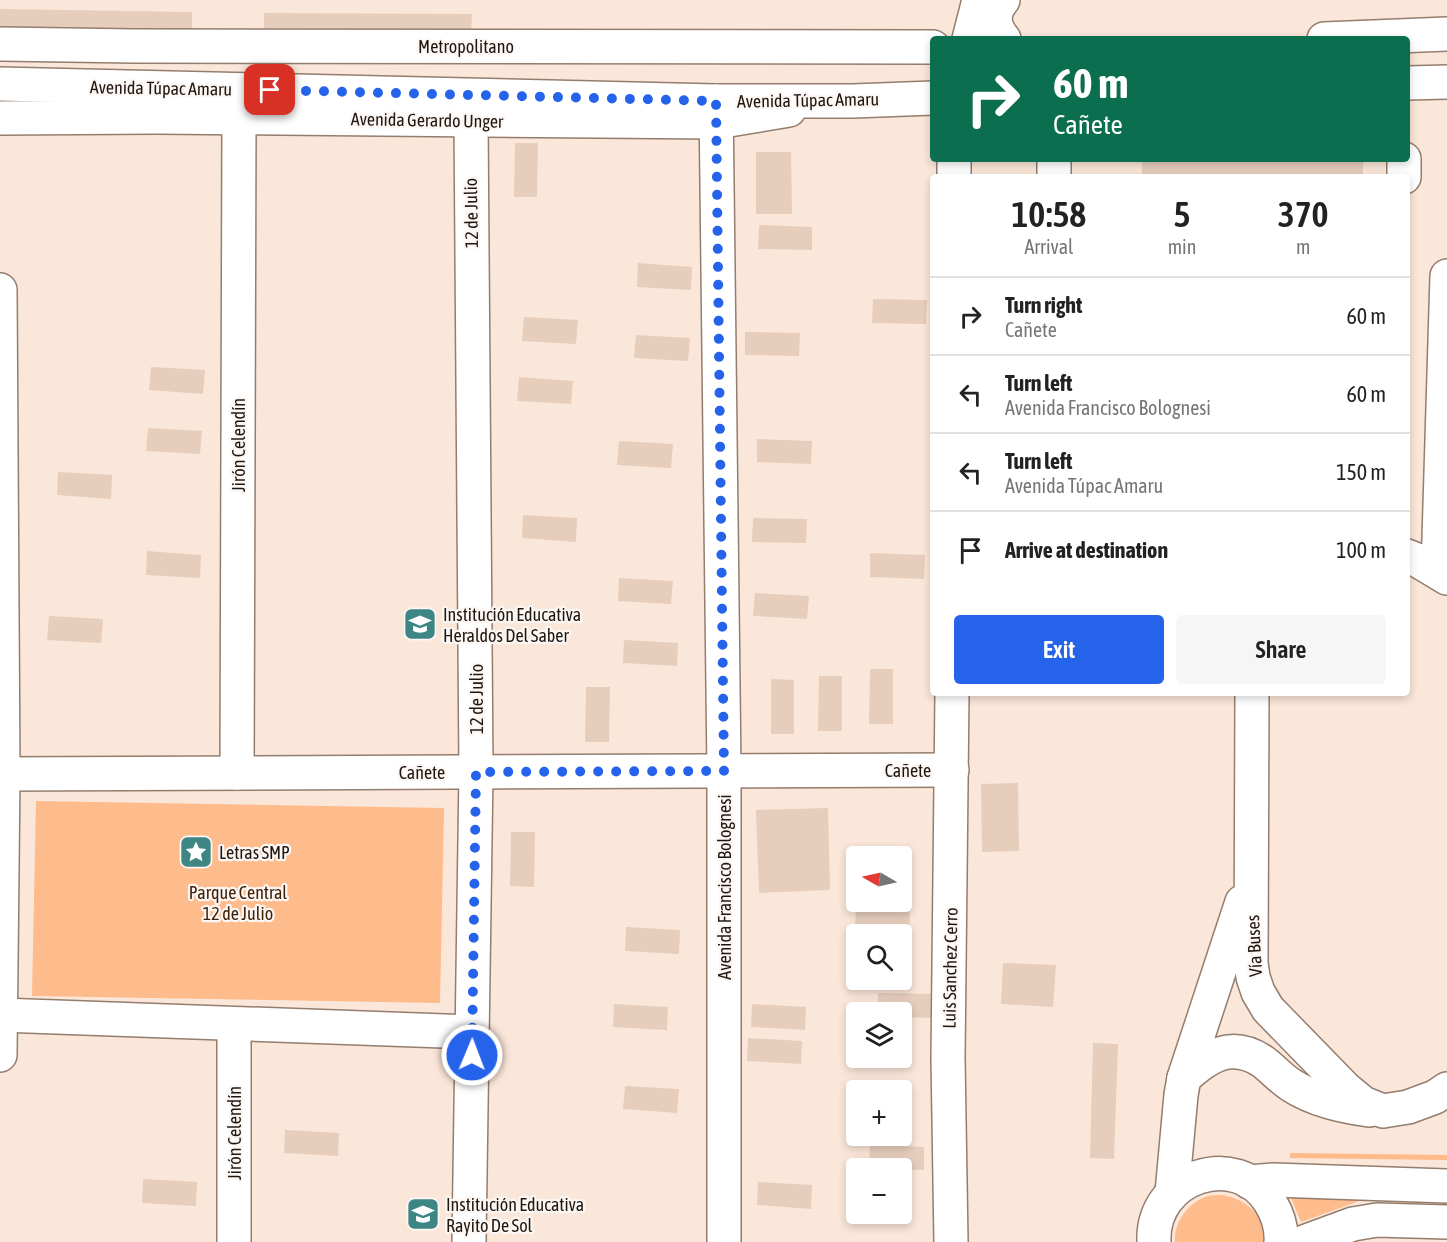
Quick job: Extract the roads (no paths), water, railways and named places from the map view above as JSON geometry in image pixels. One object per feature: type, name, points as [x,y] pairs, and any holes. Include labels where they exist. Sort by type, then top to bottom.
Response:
[{"type":"street","points":[[970,36],[979,0]]},
{"type":"street","points":[[1002,36],[998,31],[995,16],[1003,0]]},
{"type":"street","points":[[1398,36],[1447,34]]},
{"type":"street","name":"Metropolitano","points":[[0,44],[930,47]]},
{"type":"street","points":[[1410,83],[1447,81]]},
{"type":"street","name":"Avenida Túpac Amaru","points":[[0,84],[292,90],[716,111],[853,100],[930,98]]},
{"type":"street","name":"Avenida Gerardo Unger","points":[[0,118],[471,121],[716,111]]},
{"type":"street","name":"Avenida Francisco Bolognesi","points":[[716,111],[724,771],[724,1242]]},
{"type":"street","name":"Jirón Celendín","points":[[237,773],[239,118]]},
{"type":"street","name":"12 de Julio","points":[[469,1242],[476,772],[471,121]]},
{"type":"street","points":[[1442,575],[1447,276]]},
{"type":"street","points":[[0,290],[2,774],[0,1055]]},
{"type":"street","points":[[1410,557],[1442,575]]},
{"type":"street","name":"Luis Sanchez Cerro","points":[[951,1242],[948,1058],[952,696]]},
{"type":"street","name":"Vía Buses","points":[[1252,696],[1251,963],[1253,977],[1258,992],[1268,1009],[1346,1089],[1363,1102],[1383,1111]]},
{"type":"street","name":"Cañete","points":[[2,774],[952,770]]},
{"type":"street","points":[[1172,1193],[1184,1078],[1251,872]]},
{"type":"street","points":[[1,1015],[472,1032]]},
{"type":"street","name":"Jirón Celendín","points":[[234,1024],[234,1242]]},
{"type":"street","points":[[1184,1078],[1199,1064],[1216,1054],[1233,1051],[1248,1054],[1261,1061],[1291,1085],[1318,1098],[1347,1107],[1383,1111],[1408,1107],[1435,1097],[1447,1089]]},
{"type":"street","points":[[1179,1126],[1198,1150],[1266,1195],[1277,1213],[1282,1233],[1281,1242]]},
{"type":"street","points":[[1154,1242],[1154,1230],[1159,1210],[1172,1193],[1189,1180],[1209,1174],[1274,1180],[1447,1186]]},
{"type":"street","points":[[1304,1242],[1353,1224],[1377,1220],[1447,1222]]},
{"type":"place","name":"Institución Educativa Heraldos Del Saber","points":[[420,624]]},
{"type":"place","name":"Letras SMP","points":[[196,852]]},
{"type":"place","name":"Institución Educativa Rayito De Sol","points":[[423,1214]]},
{"type":"park label","name":"Parque Central 12 de Julio","points":[[238,902]]}]
